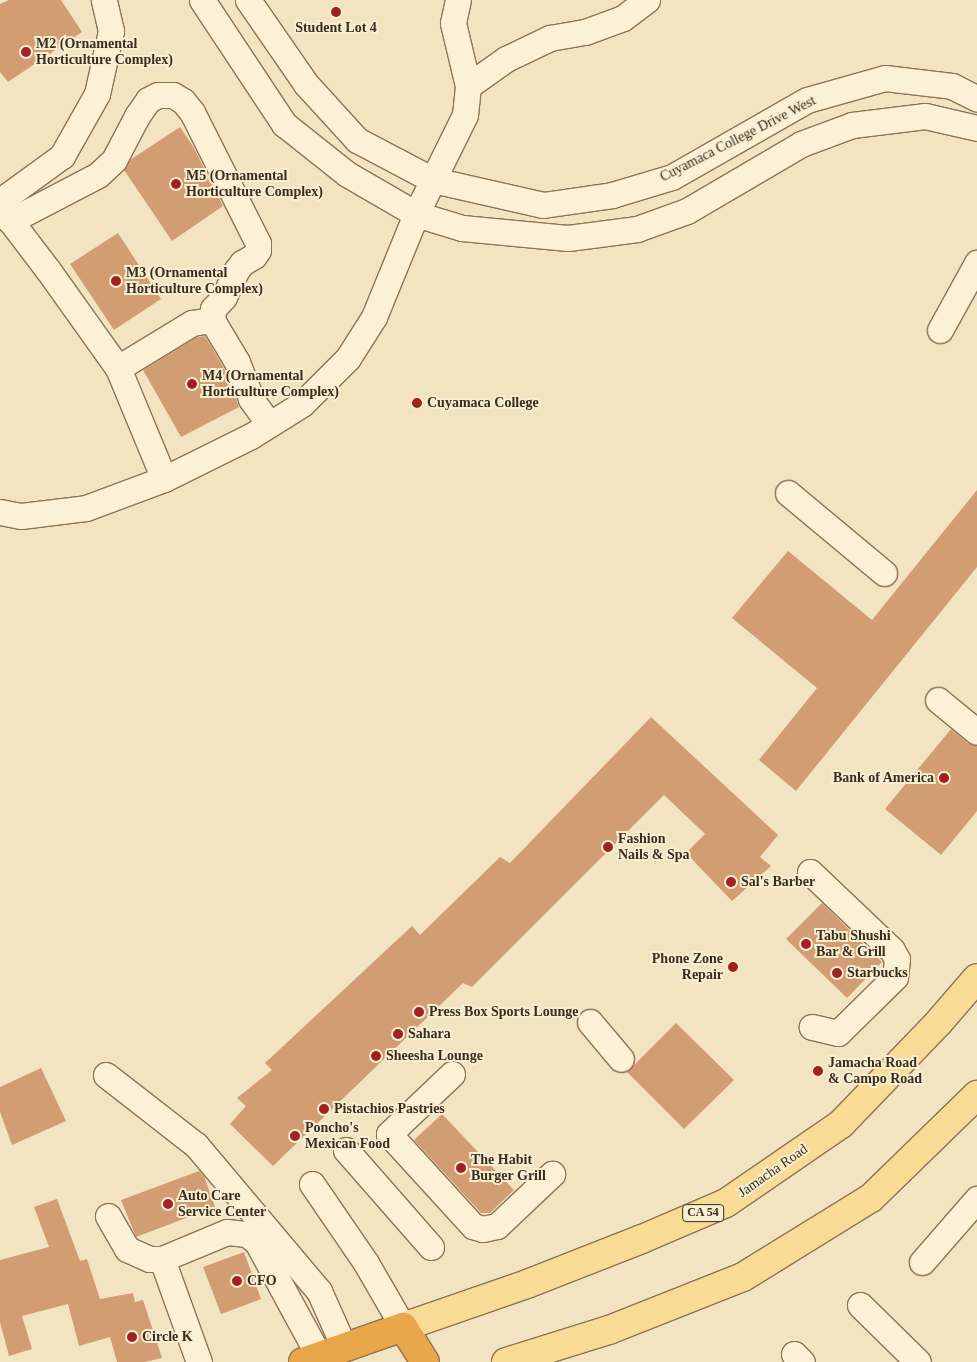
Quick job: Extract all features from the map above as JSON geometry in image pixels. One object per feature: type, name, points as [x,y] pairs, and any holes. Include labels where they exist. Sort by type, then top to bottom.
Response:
[{"type":"highway","points":[[311,1359],[403,1327],[425,1362]]},
{"type":"main road","name":"Jamacha Road","points":[[403,1327],[527,1284],[642,1239],[726,1203],[841,1124],[939,1022],[977,978]]},
{"type":"main road","points":[[506,1362],[609,1330],[743,1277],[871,1198],[977,1095]]},
{"type":"street","points":[[3,210],[62,156],[97,94],[111,31],[104,0]]},
{"type":"street","points":[[202,0],[284,124],[347,174],[416,214],[462,228],[568,238],[637,229],[687,211],[801,144],[852,125],[925,116],[977,128]]},
{"type":"street","name":"Cuyamaca College Drive West","points":[[248,0],[306,84],[357,140],[433,180],[543,205],[602,197],[672,177],[807,100],[885,78],[952,86],[977,99]]},
{"type":"street","points":[[0,512],[21,516],[86,508],[164,479],[269,424],[302,404],[348,358],[374,317],[416,214],[465,115],[468,86],[453,23],[458,0]]},
{"type":"street","points":[[468,86],[506,59],[550,38],[584,32],[622,18],[647,0]]},
{"type":"street","points":[[3,210],[98,175],[114,160],[137,116],[148,100],[158,95],[173,96],[183,101],[192,112],[258,243],[258,250],[254,256],[239,267],[224,298],[213,309],[212,320],[237,362],[252,399],[269,424]]},
{"type":"street","points":[[3,210],[118,368],[164,479]]},
{"type":"street","points":[[940,330],[977,263]]},
{"type":"street","points":[[118,368],[192,322],[212,320]]},
{"type":"street","points":[[788,493],[884,572]]},
{"type":"street","points":[[938,700],[977,732]]},
{"type":"street","points":[[810,872],[892,950],[897,959],[895,978],[838,1033],[812,1027]]},
{"type":"street","points":[[590,1022],[621,1059]]},
{"type":"street","points":[[106,1074],[196,1145],[319,1291],[344,1347]]},
{"type":"street","points":[[452,1074],[389,1134],[473,1226],[483,1229],[498,1226],[552,1174]]},
{"type":"street","points":[[346,1150],[431,1247]]},
{"type":"street","points":[[312,1184],[366,1262],[403,1327]]},
{"type":"street","points":[[922,1262],[977,1199]]},
{"type":"street","points":[[108,1216],[127,1249],[149,1259],[162,1259],[227,1232],[247,1234],[257,1242],[311,1359]]},
{"type":"street","points":[[162,1259],[199,1362]]},
{"type":"street","points":[[860,1305],[918,1362]]},
{"type":"building","name":"M2 (Ornamental Horticulture Complex)","points":[[9,0],[61,0],[82,32],[8,82],[0,72],[0,4]]},
{"type":"building","name":"M5 (Ornamental Horticulture Complex)","points":[[180,127],[194,148],[223,206],[172,241],[124,170],[130,160]]},
{"type":"building","name":"M3 (Ornamental Horticulture Complex)","points":[[118,233],[161,299],[114,330],[70,264]]},
{"type":"building","name":"M4 (Ornamental Horticulture Complex)","points":[[205,336],[224,368],[239,407],[181,437],[143,370],[197,337]]},
{"type":"building","points":[[977,490],[977,567],[796,791],[759,760],[817,688],[732,618],[788,551],[872,620]]},
{"type":"building","points":[[651,717],[778,835],[760,857],[771,866],[732,901],[686,853],[705,834],[664,795],[472,987],[463,983],[273,1166],[230,1124],[246,1106],[237,1098],[272,1070],[265,1063],[412,926],[420,935],[500,857],[510,863]]},
{"type":"building","name":"Bank of America","points":[[951,729],[968,743],[977,746],[977,811],[941,855],[885,809]]},
{"type":"building","points":[[822,903],[882,962],[847,998],[786,939]]},
{"type":"building","points":[[676,1023],[734,1080],[684,1129],[627,1072]]},
{"type":"building","points":[[41,1068],[66,1121],[12,1145],[0,1112],[0,1087]]},
{"type":"building","name":"The Habit Burger Grill","points":[[442,1114],[514,1190],[490,1213],[481,1213],[414,1140]]},
{"type":"building","name":"Auto Care Service Center","points":[[199,1171],[204,1176],[215,1207],[136,1237],[121,1200]]},
{"type":"building","points":[[57,1199],[80,1261],[87,1259],[100,1299],[133,1293],[135,1302],[143,1300],[162,1358],[145,1362],[117,1362],[110,1337],[79,1346],[68,1304],[22,1316],[32,1349],[9,1356],[0,1322],[0,1260],[49,1247],[34,1207]]},
{"type":"building","points":[[244,1252],[261,1299],[221,1314],[203,1267]]},
{"type":"place","name":"Student Lot 4","points":[[336,12]]},
{"type":"place","name":"M2 (Ornamental Horticulture Complex)","points":[[26,52]]},
{"type":"place","name":"M5 (Ornamental Horticulture Complex)","points":[[176,184]]},
{"type":"place","name":"M3 (Ornamental Horticulture Complex)","points":[[116,281]]},
{"type":"place","name":"M4 (Ornamental Horticulture Complex)","points":[[192,384]]},
{"type":"place","name":"Cuyamaca College","points":[[417,403]]},
{"type":"place","name":"Bank of America","points":[[944,778]]},
{"type":"place","name":"Fashion Nails & Spa","points":[[608,847]]},
{"type":"place","name":"Sal's Barber","points":[[731,882]]},
{"type":"place","name":"Tabu Shushi Bar & Grill","points":[[806,944]]},
{"type":"place","name":"Phone Zone Repair","points":[[733,967]]},
{"type":"place","name":"Starbucks","points":[[837,973]]},
{"type":"place","name":"Press Box Sports Lounge","points":[[419,1012]]},
{"type":"place","name":"Sahara","points":[[398,1034]]},
{"type":"place","name":"Sheesha Lounge","points":[[376,1056]]},
{"type":"place","name":"Jamacha Road & Campo Road","points":[[818,1071]]},
{"type":"place","name":"Pistachios Pastries","points":[[324,1109]]},
{"type":"place","name":"Poncho's Mexican Food","points":[[295,1136]]},
{"type":"place","name":"The Habit Burger Grill","points":[[461,1168]]},
{"type":"place","name":"Auto Care Service Center","points":[[168,1204]]},
{"type":"place","name":"CFO","points":[[237,1281]]},
{"type":"place","name":"Circle K","points":[[132,1337]]}]
